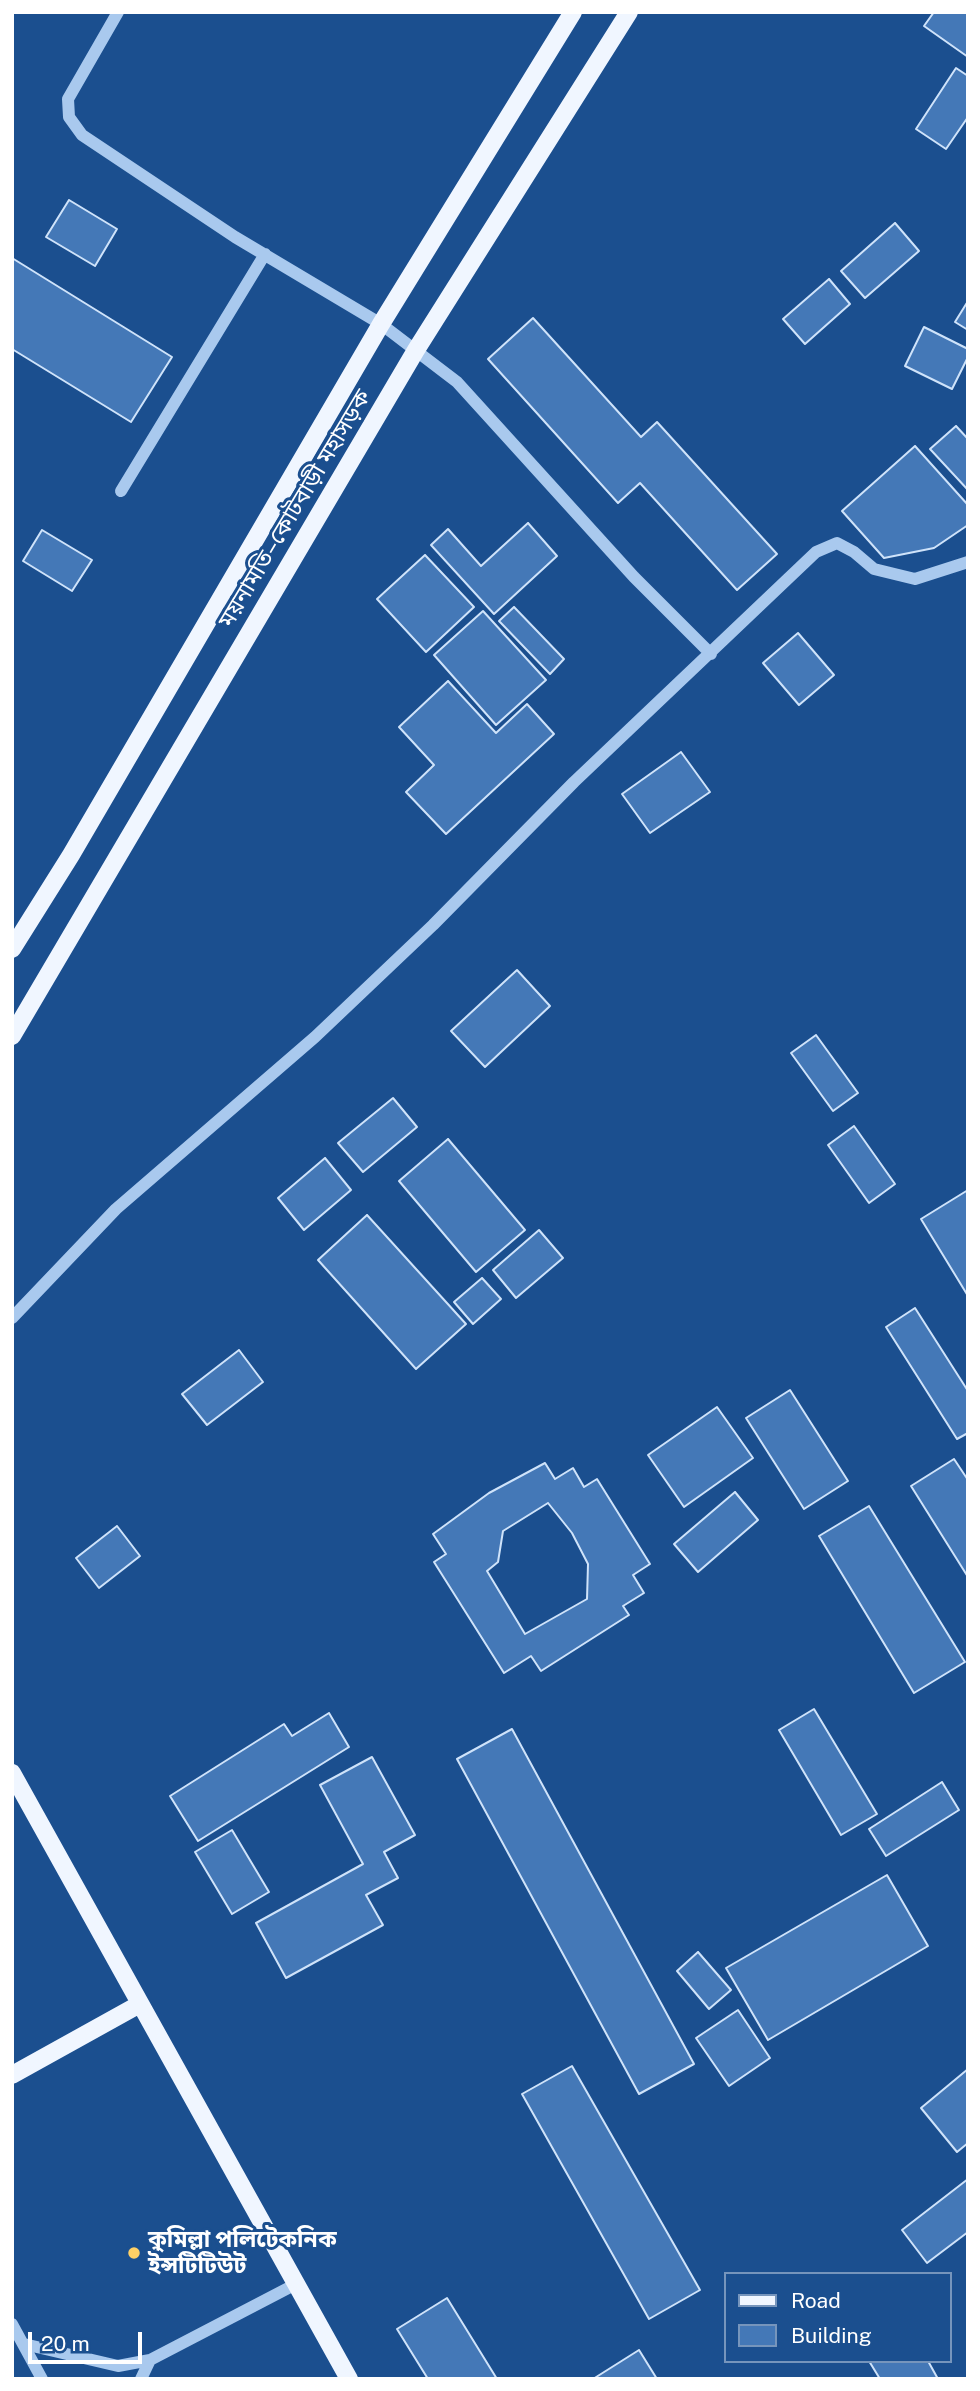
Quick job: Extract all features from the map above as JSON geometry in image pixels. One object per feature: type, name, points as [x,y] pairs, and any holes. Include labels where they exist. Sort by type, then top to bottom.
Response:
[{"type":"main road","name":"ময়নামতি–কোটবাড়ী মহাসড়ক","points":[[12,949],[78,843],[381,324],[573,12]]},
{"type":"main road","name":"ময়নামতি–কোটবাড়ী মহাসড়ক","points":[[12,1036],[416,350],[629,12]]},
{"type":"main road","points":[[12,1773],[349,2379]]},
{"type":"main road","points":[[12,2075],[140,2004]]},
{"type":"street","points":[[118,12],[68,99],[69,117],[82,135],[265,254],[381,324],[457,382],[634,577],[711,654]]},
{"type":"street","points":[[121,491],[265,254]]},
{"type":"street","points":[[12,1318],[116,1209],[315,1037],[433,925],[574,782],[816,552],[837,543],[874,569],[915,579],[968,562]]},
{"type":"street","points":[[24,2344],[118,2366],[150,2360],[296,2284]]},
{"type":"street","points":[[12,2324],[42,2379]]},
{"type":"street","points":[[141,2379],[150,2360]]},
{"type":"building","points":[[934,12],[968,12],[968,57],[924,26]]},
{"type":"building","points":[[956,68],[968,76],[968,117],[946,149],[916,129]]},
{"type":"building","points":[[69,200],[117,229],[95,266],[46,237]]},
{"type":"building","points":[[895,223],[919,251],[865,298],[841,271]]},
{"type":"building","points":[[12,258],[172,357],[131,422],[12,349]]},
{"type":"building","points":[[829,279],[850,304],[805,344],[783,319]]},
{"type":"building","points":[[968,301],[968,330],[955,322]]},
{"type":"building","points":[[533,318],[641,437],[657,422],[777,554],[737,590],[640,483],[618,503],[488,359]]},
{"type":"building","points":[[924,327],[968,349],[968,357],[952,389],[905,366]]},
{"type":"building","points":[[956,426],[968,439],[968,490],[930,449]]},
{"type":"building","points":[[915,446],[968,505],[968,525],[934,548],[884,558],[842,511]]},
{"type":"building","points":[[528,523],[557,556],[494,614],[431,545],[448,529],[481,566]]},
{"type":"building","points":[[42,530],[92,560],[72,591],[23,561]]},
{"type":"building","points":[[425,555],[474,607],[426,652],[377,599]]},
{"type":"building","points":[[514,607],[564,659],[550,674],[499,621]]},
{"type":"building","points":[[483,611],[546,680],[496,725],[434,655]]},
{"type":"building","points":[[798,633],[834,675],[799,705],[763,663]]},
{"type":"building","points":[[448,681],[496,733],[527,704],[554,734],[446,834],[406,792],[434,765],[399,727]]},
{"type":"building","points":[[681,752],[710,792],[650,833],[622,794]]},
{"type":"building","points":[[517,970],[550,1006],[485,1067],[451,1031]]},
{"type":"building","points":[[816,1035],[858,1093],[833,1111],[791,1053]]},
{"type":"building","points":[[393,1098],[417,1127],[363,1172],[338,1143]]},
{"type":"building","points":[[854,1126],[895,1184],[869,1203],[828,1145]]},
{"type":"building","points":[[448,1139],[525,1230],[476,1272],[399,1181]]},
{"type":"building","points":[[325,1158],[351,1190],[304,1230],[278,1198]]},
{"type":"building","points":[[968,1190],[968,1296],[921,1219]]},
{"type":"building","points":[[367,1215],[466,1324],[416,1369],[318,1260]]},
{"type":"building","points":[[539,1230],[563,1258],[516,1298],[493,1270]]},
{"type":"building","points":[[482,1278],[501,1299],[473,1324],[454,1302]]},
{"type":"building","points":[[915,1308],[968,1391],[968,1433],[957,1439],[886,1327]]},
{"type":"building","points":[[239,1350],[263,1382],[207,1425],[182,1394]]},
{"type":"building","points":[[790,1390],[848,1481],[804,1509],[746,1418]]},
{"type":"building","points":[[717,1407],[753,1458],[684,1507],[648,1455]]},
{"type":"building","points":[[954,1459],[968,1480],[968,1577],[911,1486]]},
{"type":"building","points":[[545,1463],[555,1479],[573,1468],[584,1487],[597,1479],[650,1564],[633,1575],[644,1593],[623,1606],[629,1615],[541,1671],[531,1656],[504,1673],[434,1562],[446,1554],[433,1534],[489,1493]],"holes":[[[548,1503],[572,1533],[588,1564],[587,1599],[525,1634],[487,1571],[498,1562],[503,1531]]]},
{"type":"building","points":[[735,1492],[758,1520],[698,1572],[674,1544]]},
{"type":"building","points":[[869,1506],[965,1662],[914,1693],[819,1536]]},
{"type":"building","points":[[117,1526],[140,1556],[99,1588],[76,1558]]},
{"type":"building","points":[[814,1709],[877,1814],[841,1835],[779,1730]]},
{"type":"building","points":[[329,1713],[349,1747],[198,1841],[170,1796],[284,1724],[292,1736]]},
{"type":"building","points":[[512,1729],[694,2064],[639,2094],[457,1759]]},
{"type":"building","points":[[372,1757],[415,1835],[384,1852],[398,1878],[366,1895],[383,1925],[286,1978],[256,1923],[363,1864],[320,1785]]},
{"type":"building","points":[[942,1782],[959,1810],[886,1856],[869,1829]]},
{"type":"building","points":[[232,1830],[269,1892],[232,1914],[195,1852]]},
{"type":"building","points":[[887,1875],[928,1946],[768,2040],[726,1968]]},
{"type":"building","points":[[698,1952],[731,1990],[709,2009],[677,1971]]},
{"type":"building","points":[[738,2010],[770,2058],[729,2086],[696,2038]]},
{"type":"building","points":[[572,2066],[700,2290],[649,2319],[522,2094]]},
{"type":"building","points":[[968,2069],[968,2143],[957,2152],[921,2108]]},
{"type":"building","points":[[968,2179],[968,2232],[927,2263],[902,2230]]},
{"type":"building","points":[[447,2298],[497,2379],[428,2379],[397,2329]]},
{"type":"building","points":[[639,2350],[657,2379],[593,2379]]},
{"type":"building","points":[[870,2363],[929,2363],[938,2379],[880,2379]]},
{"type":"place","name":"কুমিল্লা পলিটেকনিক ইন্সটিটিউট","points":[[134,2253]]}]
